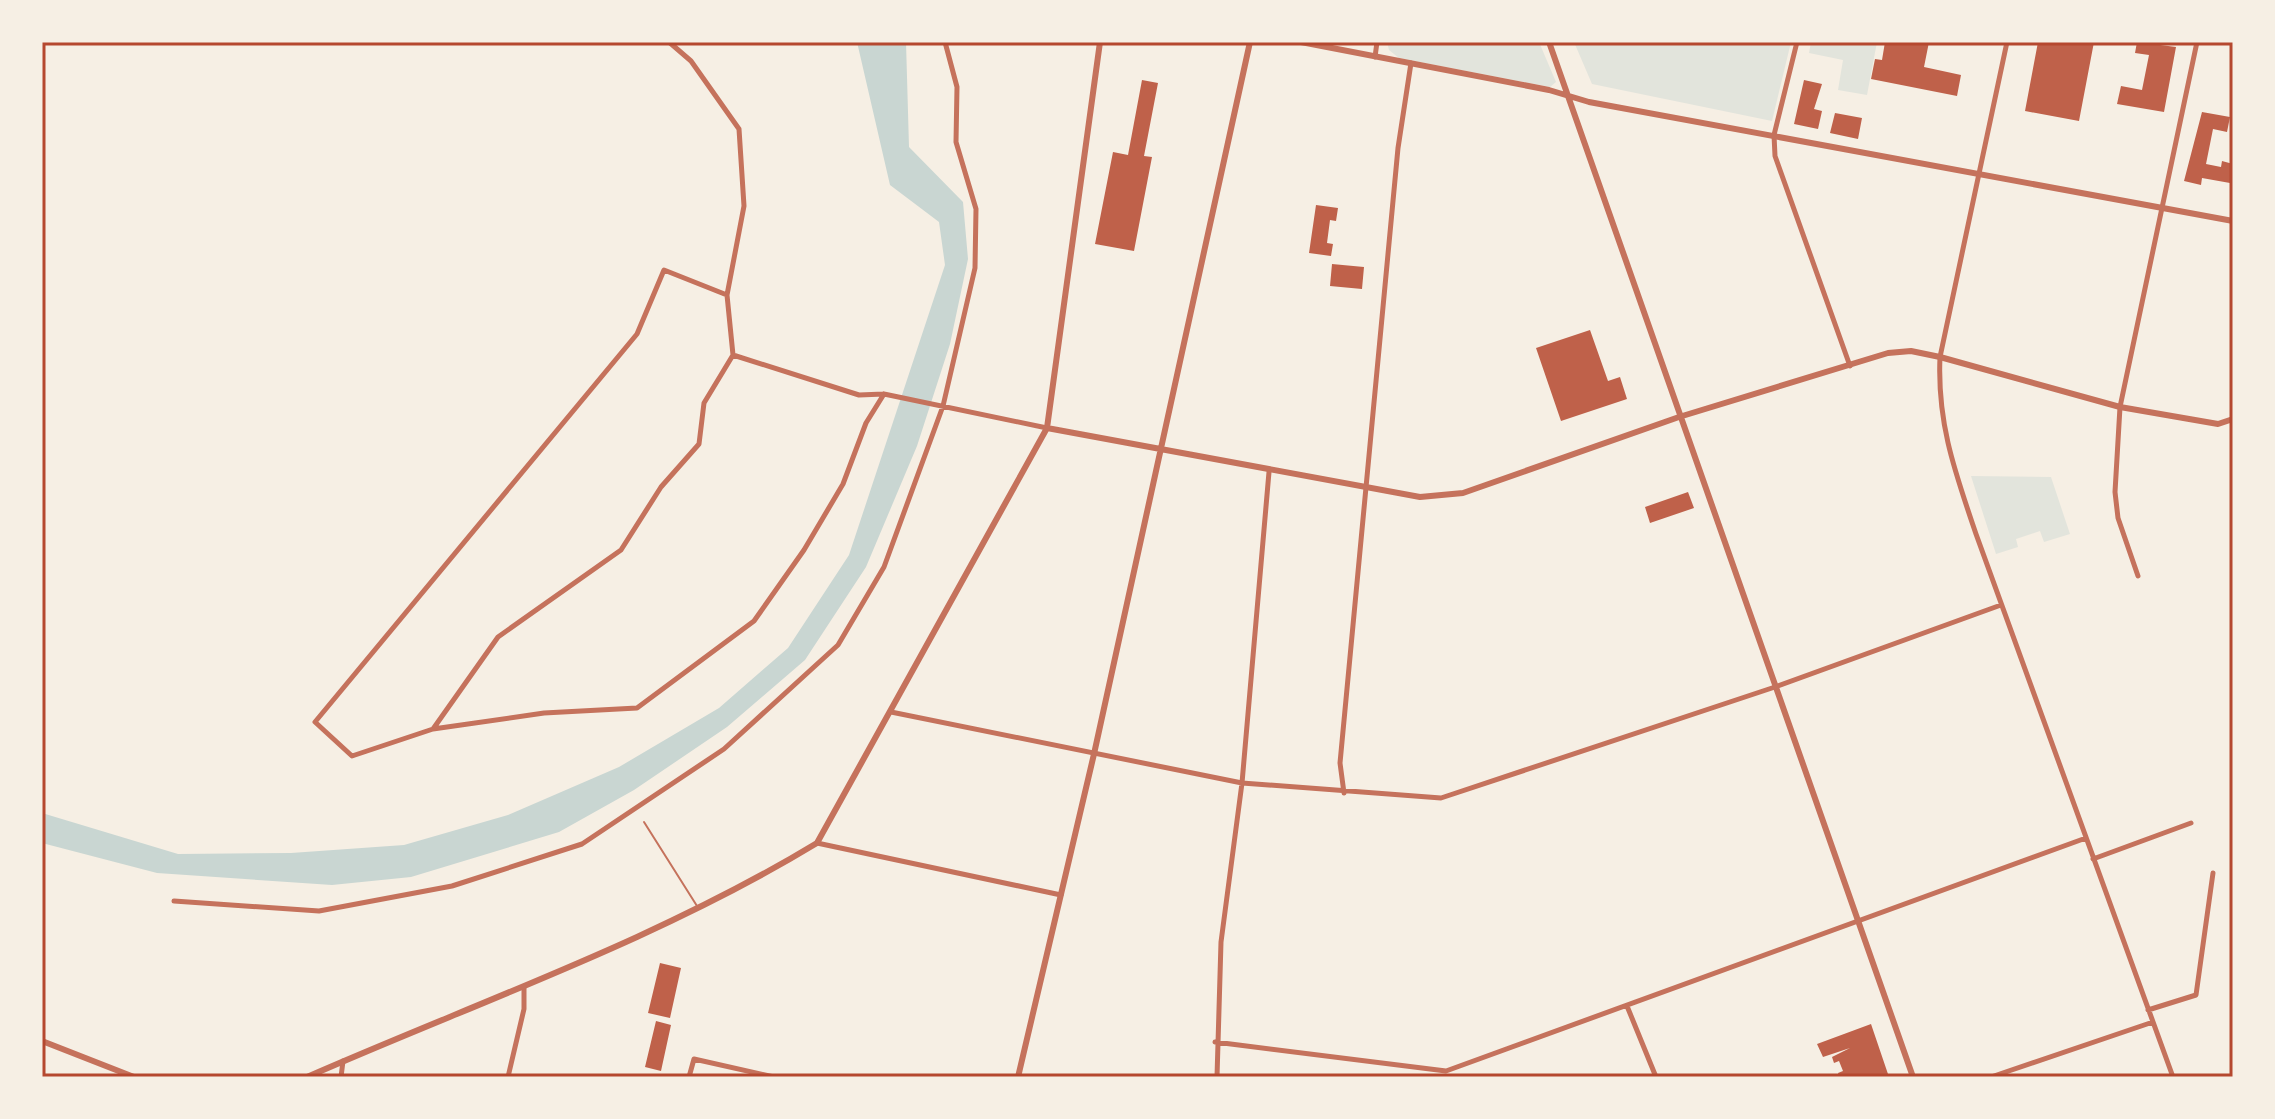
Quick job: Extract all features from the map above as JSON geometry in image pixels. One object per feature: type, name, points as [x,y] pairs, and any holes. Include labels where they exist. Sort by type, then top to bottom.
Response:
[{"type":"street","points":[[433,729],[498,637],[621,550],[661,487],[699,444],[704,403],[733,355],[727,295],[744,206],[739,129],[691,61],[669,42]]},
{"type":"street","points":[[174,901],[319,911],[452,886],[582,844],[724,749],[838,645],[884,567],[943,406],[975,268],[978,222],[956,142],[957,87],[945,42]]},
{"type":"street","points":[[307,1077],[524,987],[761,877],[817,843],[1047,428],[1100,42]]},
{"type":"street","points":[[1018,1077],[1094,754],[1250,42]]},
{"type":"street","points":[[1301,42],[1567,94],[1589,102],[2233,221]]},
{"type":"street","points":[[1375,57],[1377,42]]},
{"type":"street","points":[[1549,42],[1913,1077]]},
{"type":"street","points":[[1797,42],[1774,135],[1775,156],[1850,367]]},
{"type":"street","points":[[2007,42],[1982,173],[1940,357],[1938,398],[1947,449],[2173,1077]]},
{"type":"street","points":[[2138,576],[2118,518],[2115,492],[2120,407],[2197,42]]},
{"type":"street","points":[[1344,793],[1340,763],[1398,148],[1411,63]]},
{"type":"street","points":[[727,295],[664,270],[637,334],[315,722],[352,756],[433,729],[544,713],[637,708],[754,621],[804,550],[843,484],[866,423],[884,394]]},
{"type":"street","points":[[733,355],[859,395],[884,394],[1269,472],[1420,497],[1448,497],[1679,417],[1888,353],[1911,351],[1940,357],[2120,407],[2218,424],[2233,419]]},
{"type":"street","points":[[1217,1077],[1215,1042],[1221,942],[1242,783],[1269,472]]},
{"type":"street","points":[[891,712],[1242,783],[1441,798],[1775,687],[2001,605]]},
{"type":"street","points":[[2093,859],[2191,823]]},
{"type":"street","points":[[1215,1042],[1446,1071],[2086,838]]},
{"type":"street","points":[[817,843],[1061,895]]},
{"type":"street","points":[[2148,1010],[2196,995],[2213,873]]},
{"type":"street","points":[[508,1077],[524,1009],[524,987]]},
{"type":"street","points":[[1627,1006],[1656,1077]]},
{"type":"street","points":[[1991,1077],[2153,1022]]},
{"type":"street","points":[[42,1041],[134,1077]]},
{"type":"street","points":[[689,1077],[694,1059],[774,1077]]},
{"type":"street","points":[[341,1077],[343,1061]]},
{"type":"lane","points":[[644,822],[697,907]]},
{"type":"shaded area","points":[[857,42],[906,42],[909,147],[963,202],[968,259],[950,344],[917,446],[866,567],[805,660],[727,727],[634,790],[559,832],[411,877],[332,885],[157,873],[42,843],[42,813],[178,854],[291,853],[404,845],[508,815],[619,767],[719,708],[788,648],[849,555],[945,265],[939,222],[890,185]]},
{"type":"shaded area","points":[[1387,42],[1539,42],[1556,82],[1550,87],[1399,58],[1389,50]]},
{"type":"shaded area","points":[[1574,42],[1791,42],[1772,121],[1592,84]]},
{"type":"shaded area","points":[[1811,42],[1877,42],[1867,95],[1838,90],[1843,60],[1809,53]]},
{"type":"shaded area","points":[[1971,476],[2051,477],[2070,534],[2044,542],[2040,531],[2016,539],[2018,547],[1996,554]]},
{"type":"building","points":[[1885,42],[1929,42],[1924,67],[1961,75],[1957,96],[1871,79],[1875,59],[1882,60]]},
{"type":"building","points":[[2038,42],[2094,42],[2079,121],[2025,111]]},
{"type":"building","points":[[2137,42],[2176,47],[2164,112],[2117,104],[2121,86],[2142,90],[2149,55],[2135,53]]},
{"type":"building","points":[[1142,80],[1158,83],[1144,156],[1152,157],[1134,251],[1095,244],[1113,152],[1128,155]]},
{"type":"building","points":[[1804,80],[1822,84],[1814,109],[1822,111],[1818,129],[1794,124]]},
{"type":"building","points":[[2202,112],[2230,117],[2227,132],[2213,129],[2206,164],[2221,167],[2222,161],[2233,164],[2230,183],[2202,178],[2201,185],[2184,181]]},
{"type":"building","points":[[1835,113],[1862,118],[1858,139],[1830,133]]},
{"type":"building","points":[[1316,205],[1338,208],[1336,221],[1330,220],[1327,243],[1333,244],[1331,256],[1309,253]]},
{"type":"building","points":[[1332,264],[1364,267],[1362,289],[1330,286]]},
{"type":"building","points":[[1590,330],[1608,381],[1620,377],[1627,399],[1561,421],[1536,348]]},
{"type":"building","points":[[1688,492],[1694,508],[1650,523],[1645,507]]},
{"type":"building","points":[[660,963],[681,968],[670,1018],[648,1013]]},
{"type":"building","points":[[656,1021],[671,1025],[661,1071],[645,1067]]},
{"type":"building","points":[[1871,1024],[1889,1077],[1839,1077],[1838,1073],[1843,1071],[1839,1061],[1834,1063],[1832,1057],[1850,1048],[1823,1057],[1817,1044]]}]
